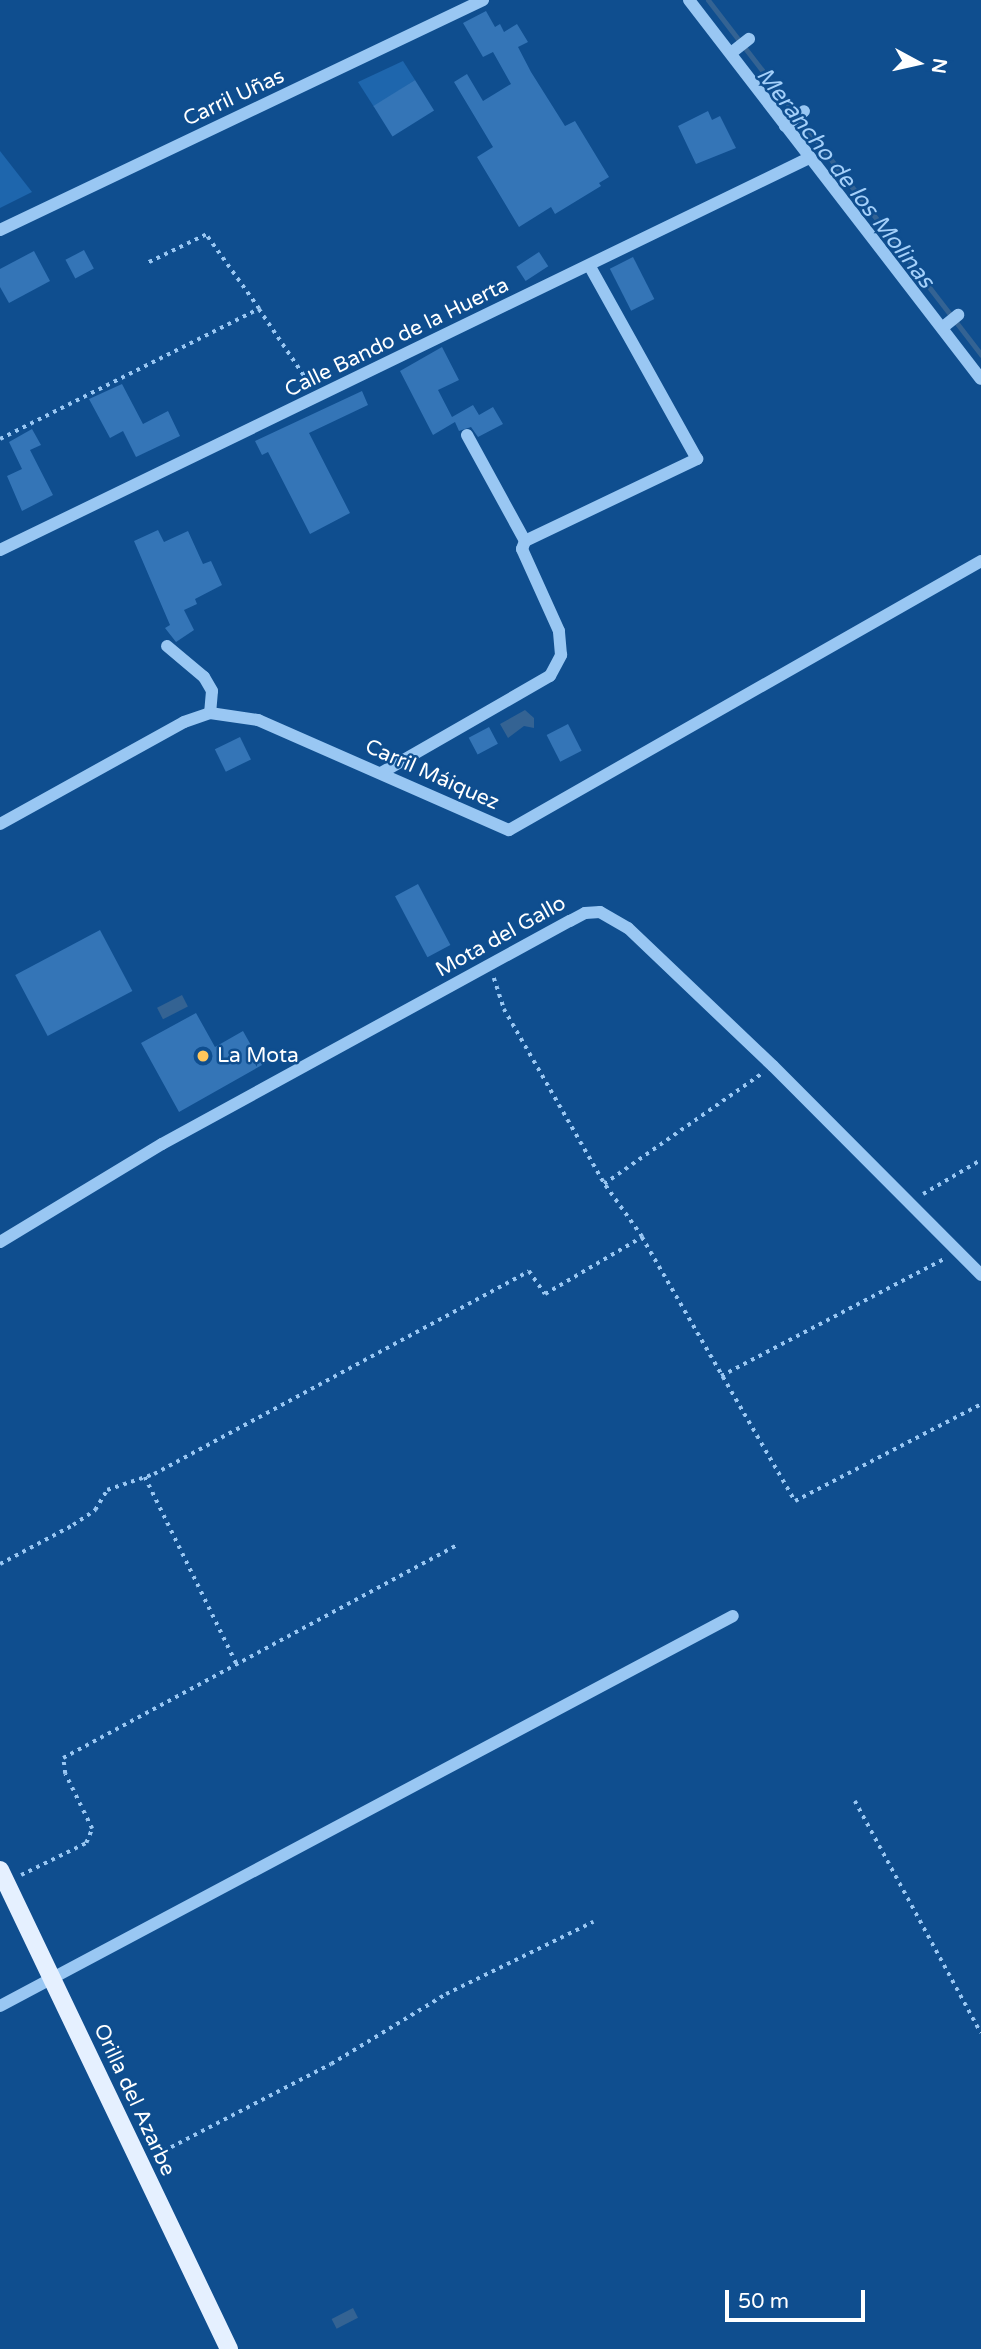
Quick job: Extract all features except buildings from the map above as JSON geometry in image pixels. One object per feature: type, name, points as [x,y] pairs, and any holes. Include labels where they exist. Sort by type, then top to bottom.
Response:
[{"type":"main road","name":"Orilla del Azarbe","points":[[3,1876],[229,2349]]},
{"type":"street","name":"Carril Uñas","points":[[0,230],[483,0]]},
{"type":"street","points":[[689,0],[733,51],[788,123],[809,159],[950,321],[981,379]]},
{"type":"street","points":[[733,51],[749,38]]},
{"type":"street","points":[[788,123],[804,111]]},
{"type":"street","name":"Calle Bando de la Huerta","points":[[0,550],[809,159]]},
{"type":"street","points":[[381,773],[550,676],[561,655],[559,631],[522,549],[525,541],[696,459],[590,267]]},
{"type":"street","points":[[467,435],[525,541]]},
{"type":"street","name":"Carril Máiquez","points":[[0,824],[184,722],[210,713],[258,720],[509,830],[981,561]]},
{"type":"street","points":[[167,646],[204,677],[212,691],[210,713]]},
{"type":"street","name":"Mota del Gallo","points":[[0,1242],[162,1144],[585,913],[612,916],[773,1066],[981,1275]]},
{"type":"street","points":[[0,2006],[512,1730],[733,1616]]},
{"type":"path","points":[[148,263],[206,235],[318,389]]},
{"type":"path","points":[[0,439],[259,309]]},
{"type":"path","points":[[490,966],[504,1009],[604,1184],[642,1237],[794,1501],[981,1404]]},
{"type":"path","points":[[604,1184],[773,1066]]},
{"type":"path","points":[[913,1204],[926,1190],[981,1160]]},
{"type":"path","points":[[0,1564],[74,1525],[95,1510],[107,1490],[145,1477],[529,1271],[545,1294],[642,1237]]},
{"type":"path","points":[[722,1376],[957,1252]]},
{"type":"path","points":[[145,1477],[236,1663]]},
{"type":"path","points":[[3,1876],[86,1843],[92,1829],[65,1774],[63,1758],[459,1544]]},
{"type":"path","points":[[855,1801],[981,2033]]},
{"type":"path","points":[[139,2164],[331,2064],[446,1994],[593,1922]]},
{"type":"shaded area","points":[[403,61],[415,80],[374,107],[358,82]]},
{"type":"shaded area","points":[[0,151],[32,192],[0,208]]},
{"type":"shaded area","points":[[525,710],[534,718],[534,728],[524,726],[508,738],[500,724]]},
{"type":"shaded area","points":[[182,995],[188,1007],[163,1019],[157,1008]]},
{"type":"shaded area","points":[[353,2308],[358,2318],[337,2329],[332,2319]]},
{"type":"waterway","name":"Merancho de los Molinas","points":[[708,0],[981,355]]},
{"type":"place","name":"La Mota","points":[[203,1056]]}]
